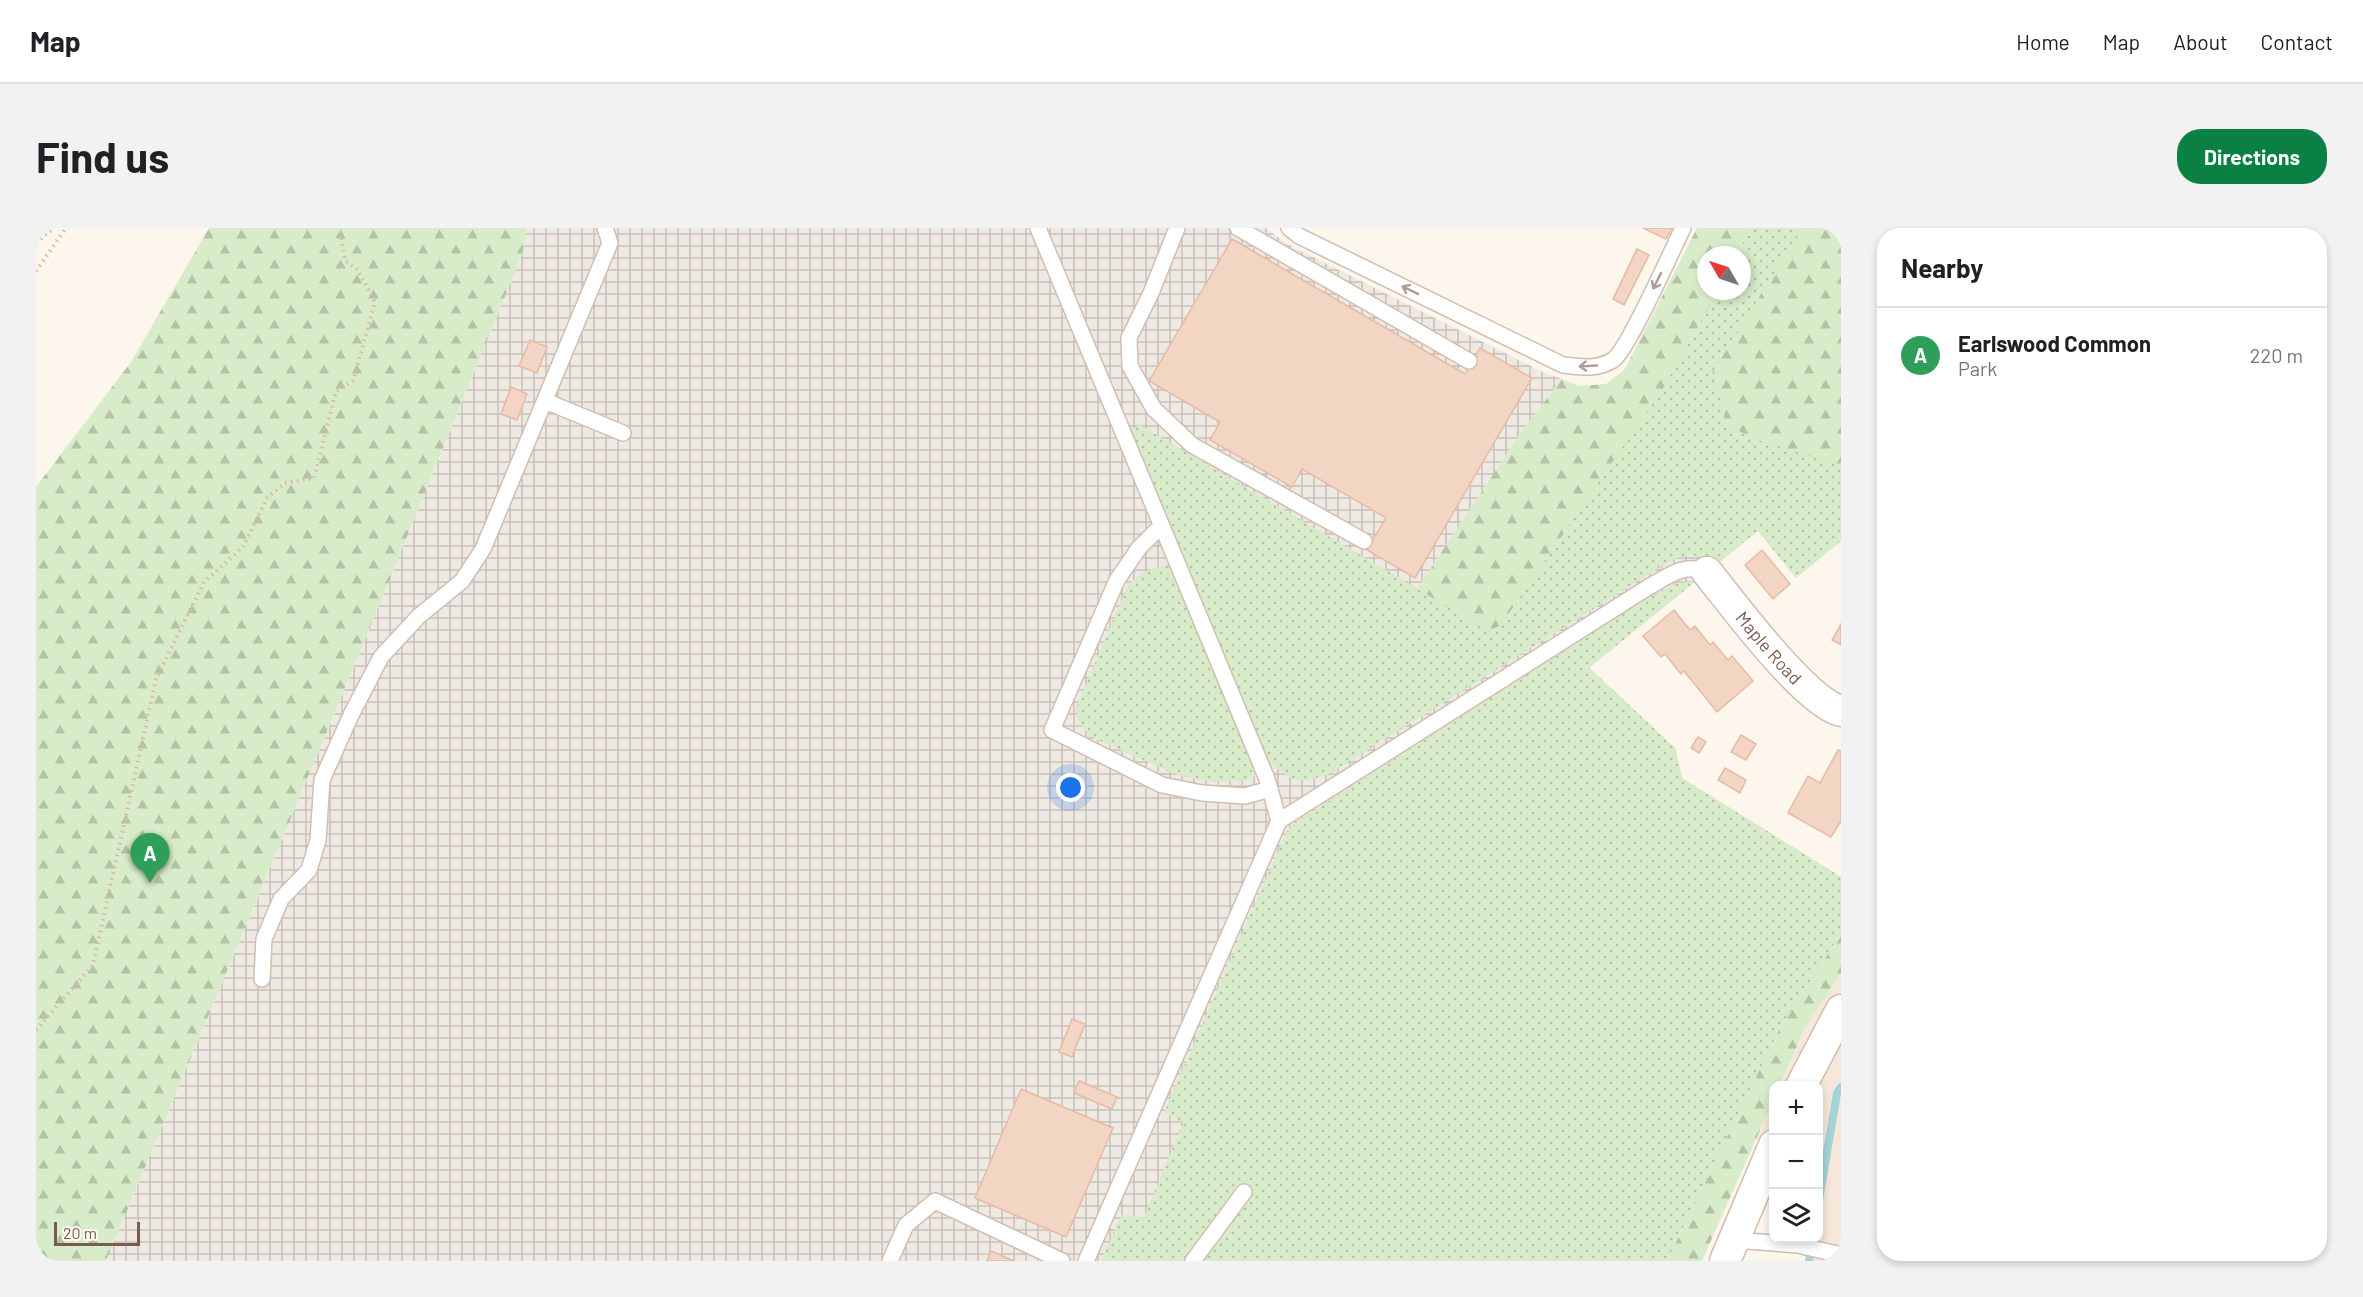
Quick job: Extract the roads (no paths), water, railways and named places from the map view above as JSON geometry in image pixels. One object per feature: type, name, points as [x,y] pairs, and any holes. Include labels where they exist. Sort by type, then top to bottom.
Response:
[{"type":"street","name":"Maple Road","points":[[1707,572],[1803,687],[1833,709],[1841,711]]},
{"type":"street","points":[[1803,1081],[1841,1010]]},
{"type":"street","points":[[1730,1250],[1769,1155]]},
{"type":"lane","points":[[262,979],[264,939],[281,899],[309,870],[318,840],[322,780],[351,715],[381,657],[419,616],[462,581],[483,549],[610,243],[606,228]]},
{"type":"lane","points":[[1038,228],[1270,789],[1279,821]]},
{"type":"lane","points":[[1177,228],[1151,293],[1129,338],[1130,366],[1154,409],[1192,446],[1364,541]]},
{"type":"lane","points":[[1238,228],[1469,361]]},
{"type":"lane","points":[[1288,228],[1299,236],[1563,365],[1591,369],[1614,359],[1631,334],[1683,228]]},
{"type":"lane","points":[[545,401],[623,433]]},
{"type":"lane","points":[[1161,526],[1139,548],[1117,580],[1052,730],[1162,785],[1202,793],[1245,796],[1270,789]]},
{"type":"lane","points":[[1086,1261],[1279,821],[1647,588],[1675,572],[1694,567],[1707,572]]},
{"type":"lane","points":[[1193,1261],[1244,1192]]},
{"type":"lane","points":[[890,1261],[906,1225],[935,1201],[1062,1261]]},
{"type":"lane","points":[[1730,1250],[1798,1245],[1835,1253]]},
{"type":"waterway","points":[[1821,1189],[1837,1093],[1841,1087]]},
{"type":"waterway","points":[[1809,1261],[1812,1243]]},
{"type":"place","name":"Earlswood Common","points":[[150,883]]}]
